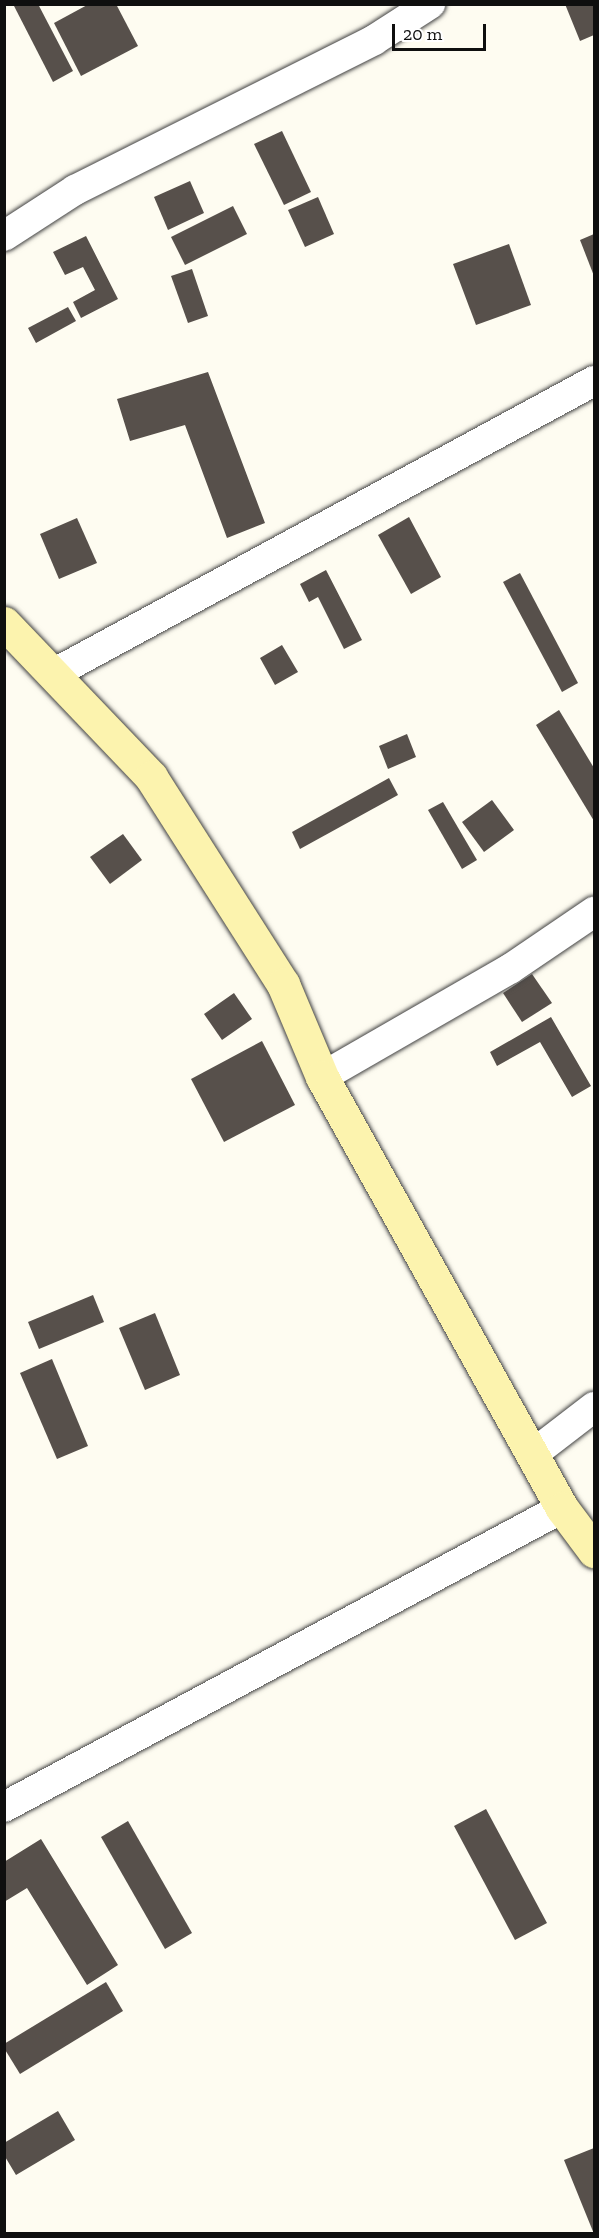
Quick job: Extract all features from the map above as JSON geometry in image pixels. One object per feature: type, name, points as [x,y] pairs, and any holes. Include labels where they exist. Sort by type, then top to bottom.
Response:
[{"type":"street","points":[[4,236],[75,190],[374,40],[430,4]]},
{"type":"street","points":[[53,675],[594,381]]},
{"type":"street","points":[[4,624],[152,777],[283,984],[322,1077],[562,1508],[594,1551]]},
{"type":"street","points":[[322,1077],[510,969],[594,912]]},
{"type":"street","points":[[533,1454],[594,1407]]},
{"type":"street","points":[[4,1807],[562,1508]]},
{"type":"building","points":[[13,4],[38,4],[73,71],[53,82]]},
{"type":"building","points":[[89,4],[116,4],[138,46],[81,76],[54,23]]},
{"type":"building","points":[[565,4],[594,4],[594,35],[580,41]]},
{"type":"building","points":[[282,131],[311,192],[284,205],[254,144]]},
{"type":"building","points":[[190,181],[204,213],[168,230],[154,197]]},
{"type":"building","points":[[318,197],[334,234],[305,247],[288,210]]},
{"type":"building","points":[[233,206],[247,234],[185,265],[171,237]]},
{"type":"building","points":[[594,234],[594,276],[580,240]]},
{"type":"building","points":[[86,236],[118,299],[81,318],[73,302],[95,290],[83,267],[65,275],[53,252]]},
{"type":"building","points":[[509,244],[531,305],[476,325],[453,264]]},
{"type":"building","points":[[192,269],[208,316],[188,323],[171,276]]},
{"type":"building","points":[[68,307],[76,321],[36,343],[28,328]]},
{"type":"building","points":[[208,372],[265,523],[227,538],[185,425],[130,441],[117,399]]},
{"type":"building","points":[[409,517],[441,577],[411,594],[378,535]]},
{"type":"building","points":[[77,518],[97,563],[59,579],[40,534]]},
{"type":"building","points":[[326,570],[362,640],[344,649],[318,597],[309,602],[300,584]]},
{"type":"building","points":[[520,573],[578,683],[562,692],[503,582]]},
{"type":"building","points":[[282,645],[298,672],[275,685],[260,658]]},
{"type":"building","points":[[559,710],[594,768],[594,821],[536,725]]},
{"type":"building","points":[[407,734],[416,757],[388,769],[379,746]]},
{"type":"building","points":[[389,778],[398,795],[300,849],[292,832]]},
{"type":"building","points":[[492,800],[514,830],[484,852],[462,822]]},
{"type":"building","points":[[443,802],[477,860],[462,869],[428,810]]},
{"type":"building","points":[[123,834],[142,860],[110,884],[90,857]]},
{"type":"building","points":[[532,974],[552,1003],[522,1022],[503,993]]},
{"type":"building","points":[[234,993],[252,1019],[222,1040],[204,1014]]},
{"type":"building","points":[[551,1017],[591,1086],[572,1097],[540,1042],[497,1066],[490,1052]]},
{"type":"building","points":[[262,1041],[295,1105],[224,1142],[191,1079]]},
{"type":"building","points":[[93,1295],[104,1322],[39,1349],[28,1322]]},
{"type":"building","points":[[155,1313],[180,1375],[145,1390],[119,1328]]},
{"type":"building","points":[[52,1359],[88,1446],[57,1459],[20,1373]]},
{"type":"building","points":[[486,1809],[547,1923],[515,1940],[454,1826]]},
{"type":"building","points":[[128,1821],[192,1933],[165,1949],[101,1837]]},
{"type":"building","points":[[41,1839],[118,1965],[87,1985],[27,1888],[4,1902],[4,1862]]},
{"type":"building","points":[[106,1982],[123,2011],[20,2074],[4,2048],[4,2044]]},
{"type":"building","points":[[58,2111],[75,2140],[16,2175],[4,2155],[4,2143]]},
{"type":"building","points":[[594,2148],[594,2234],[564,2160]]}]
